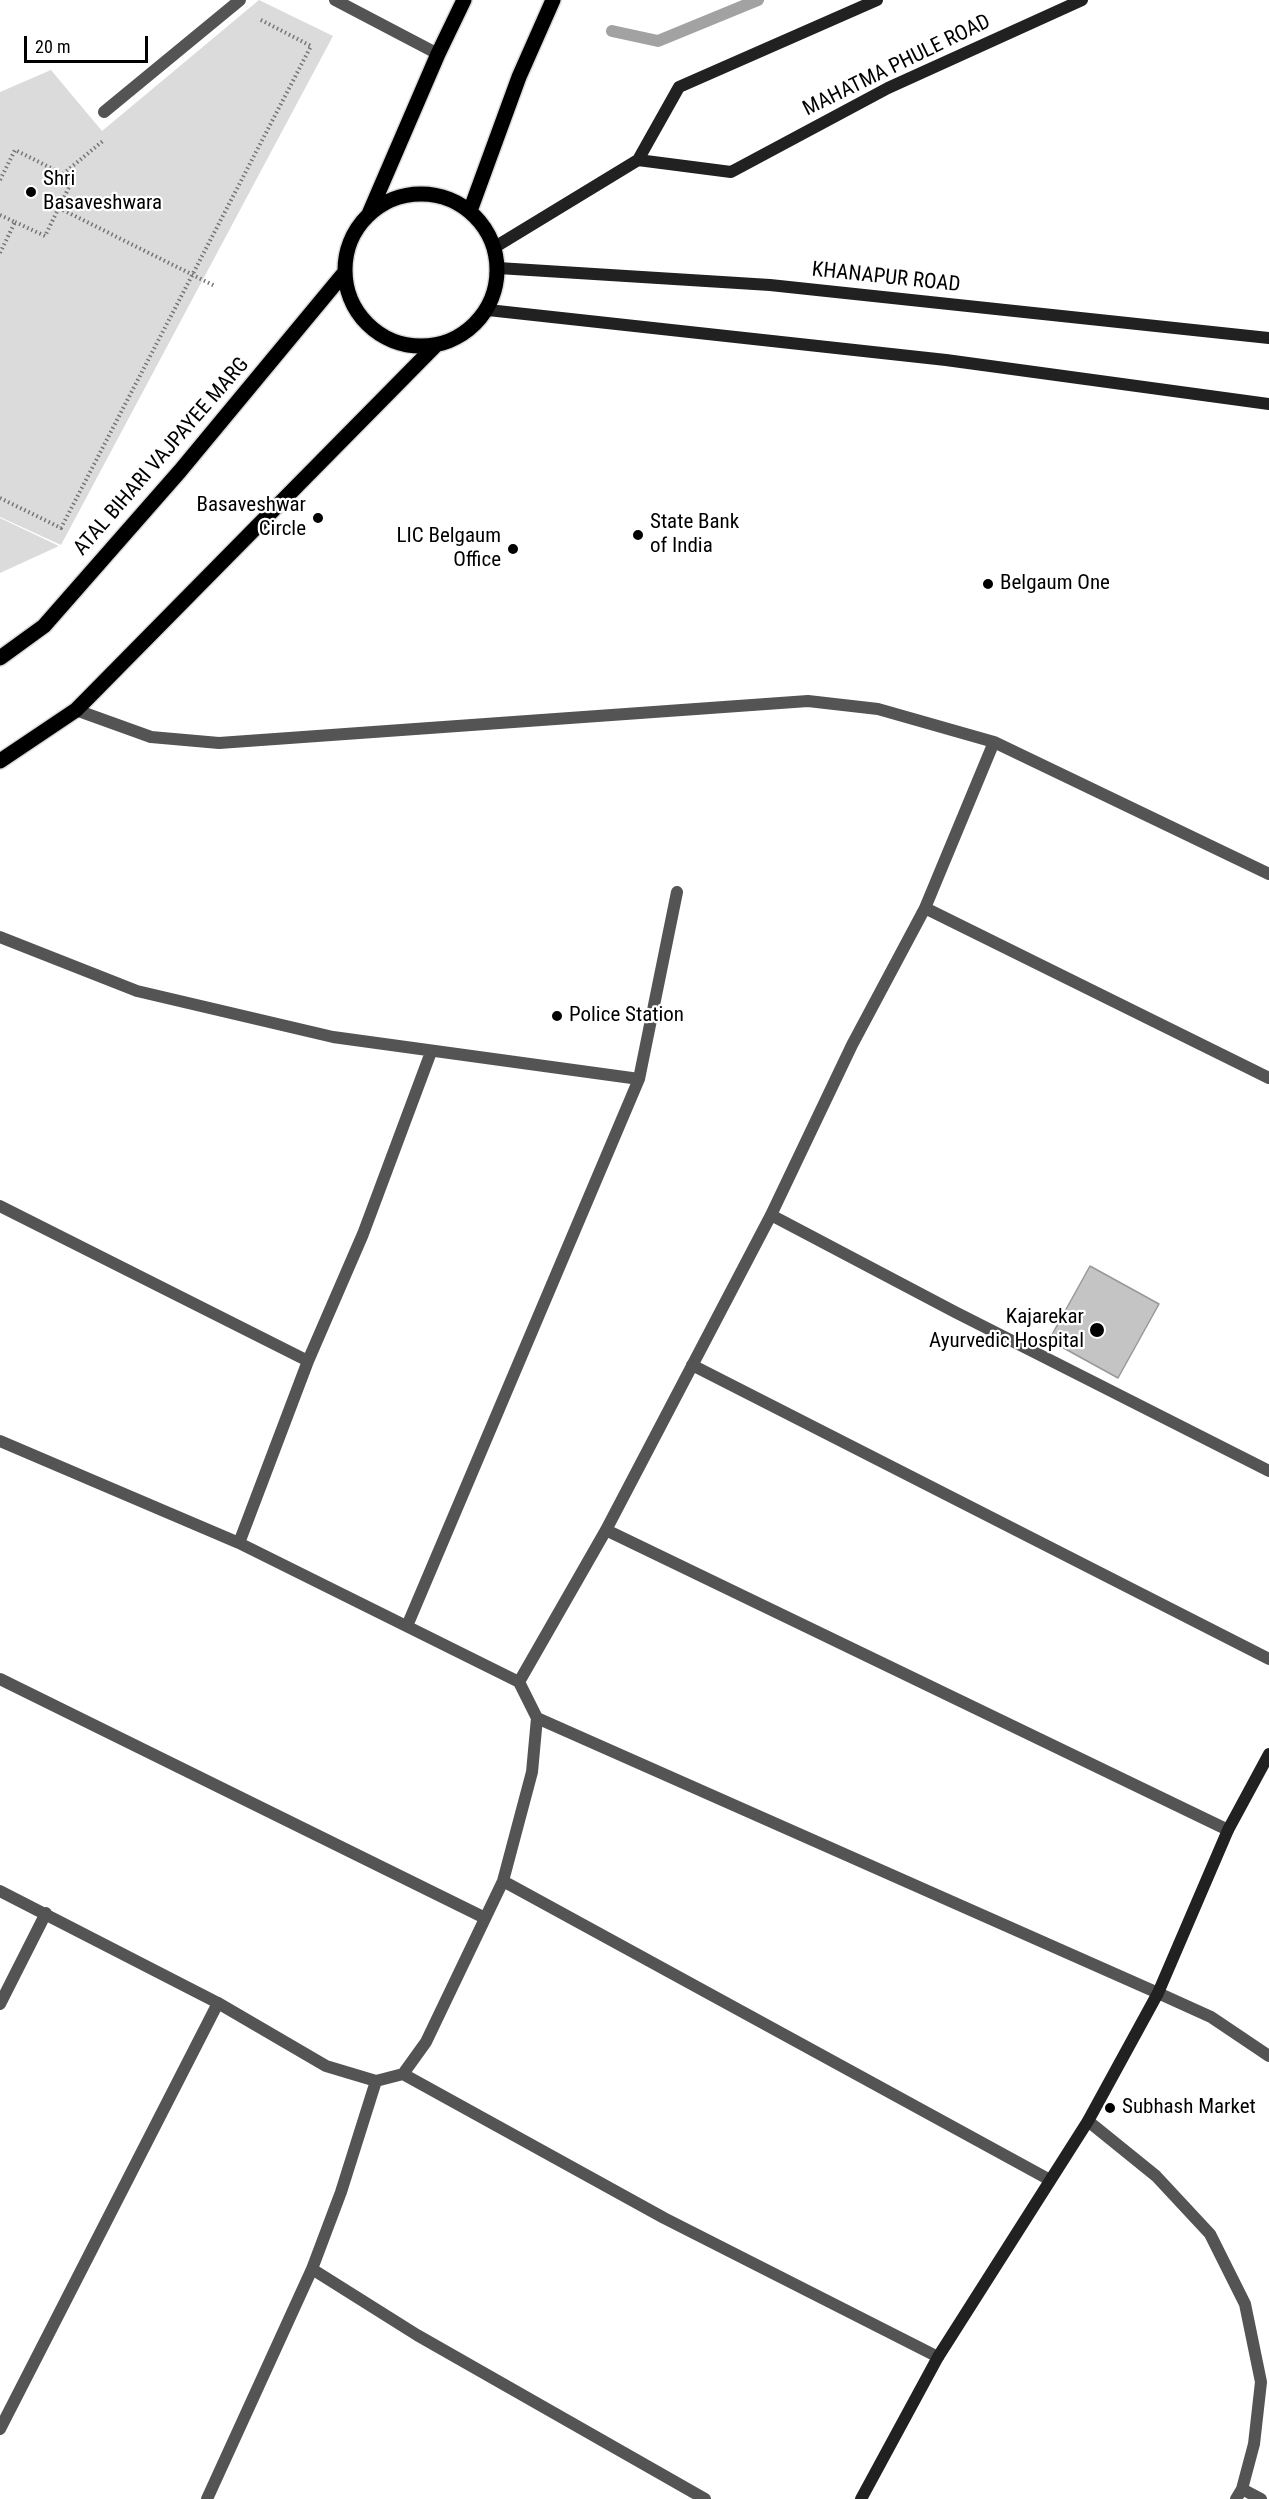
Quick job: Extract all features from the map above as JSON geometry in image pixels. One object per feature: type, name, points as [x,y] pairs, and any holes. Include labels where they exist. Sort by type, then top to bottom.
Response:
[{"type":"main road","points":[[369,214],[387,201],[408,195],[430,194],[451,200],[470,211],[485,227],[495,247],[498,268],[496,290],[488,310],[474,327],[456,339],[435,346],[413,346],[392,341],[373,330],[356,315],[345,272],[347,251],[356,231],[369,214],[438,54],[464,0]]},
{"type":"main road","points":[[470,211],[519,77],[553,0]]},
{"type":"main road","points":[[495,247],[638,160],[679,87],[877,0]]},
{"type":"main road","name":"MAHATMA PHULE ROAD","points":[[638,160],[731,172],[888,88],[1082,0]]},
{"type":"main road","name":"KHANAPUR ROAD","points":[[498,268],[770,285],[1269,338]]},
{"type":"main road","name":"ATAL BIHARI VAJPAYEE MARG","points":[[0,658],[44,626],[180,471],[345,272]]},
{"type":"main road","points":[[488,310],[946,360],[1269,404]]},
{"type":"main road","points":[[0,761],[76,710],[435,346]]},
{"type":"main road","points":[[861,2499],[938,2357],[1088,2121],[1158,1993],[1228,1830],[1269,1754]]},
{"type":"street","points":[[105,112],[240,0]]},
{"type":"street","points":[[335,0],[438,54]]},
{"type":"street","points":[[76,710],[150,737],[219,743],[808,701],[878,709],[994,741],[1269,874]]},
{"type":"street","points":[[519,1682],[606,1530],[771,1215],[852,1045],[925,908],[994,741]]},
{"type":"street","points":[[407,1626],[639,1079],[677,892]]},
{"type":"street","points":[[925,908],[1269,1078]]},
{"type":"street","points":[[0,937],[137,991],[333,1037],[639,1079]]},
{"type":"street","points":[[239,1543],[308,1360],[363,1234],[431,1052]]},
{"type":"street","points":[[0,1206],[308,1360]]},
{"type":"street","points":[[771,1215],[955,1312],[1269,1471]]},
{"type":"street","points":[[692,1365],[1269,1659]]},
{"type":"street","points":[[0,1441],[239,1543],[519,1682],[537,1719],[532,1772],[503,1881],[426,2042],[403,2074],[376,2081],[326,2066],[218,2004],[0,1891]]},
{"type":"street","points":[[606,1530],[1228,1830]]},
{"type":"street","points":[[0,1678],[485,1918]]},
{"type":"street","points":[[537,1719],[1211,2017],[1269,2056]]},
{"type":"street","points":[[503,1881],[1050,2180]]},
{"type":"street","points":[[0,2004],[46,1913]]},
{"type":"street","points":[[0,2429],[218,2004]]},
{"type":"street","points":[[403,2074],[664,2218],[938,2357]]},
{"type":"street","points":[[212,2497],[312,2269],[341,2192],[376,2081]]},
{"type":"street","points":[[1088,2121],[1156,2176],[1210,2234],[1245,2304],[1261,2382],[1254,2444],[1239,2494],[1261,2499]]},
{"type":"street","points":[[312,2269],[417,2335],[705,2499]]},
{"type":"path","points":[[0,498],[61,528],[311,46],[254,17]]},
{"type":"path","points":[[63,174],[109,137]]},
{"type":"path","points":[[0,180],[15,150],[73,179],[45,236],[0,215]]},
{"type":"path","points":[[59,208],[215,286]]},
{"type":"path","points":[[0,253],[15,222]]},
{"type":"shaded area","points":[[259,0],[333,36],[61,545],[0,517],[0,92],[51,70],[102,131]]},
{"type":"shaded area","points":[[0,518],[59,546],[0,573]]},
{"type":"building","points":[[1090,1266],[1159,1304],[1118,1378],[1049,1340]]},
{"type":"waterway","points":[[612,31],[658,41],[758,0]]},
{"type":"place","name":"Shri Basaveshwara","points":[[31,192]]},
{"type":"place","name":"Basaveshwar Circle","points":[[318,518]]},
{"type":"place","name":"State Bank of India","points":[[638,535]]},
{"type":"place","name":"LIC Belgaum Office","points":[[513,549]]},
{"type":"place","name":"Belgaum One","points":[[988,584]]},
{"type":"place","name":"Police Station","points":[[557,1016]]},
{"type":"place","name":"Kajarekar Ayurvedic Hospital","points":[[1097,1330]]},
{"type":"place","name":"Subhash Market","points":[[1110,2108]]}]
